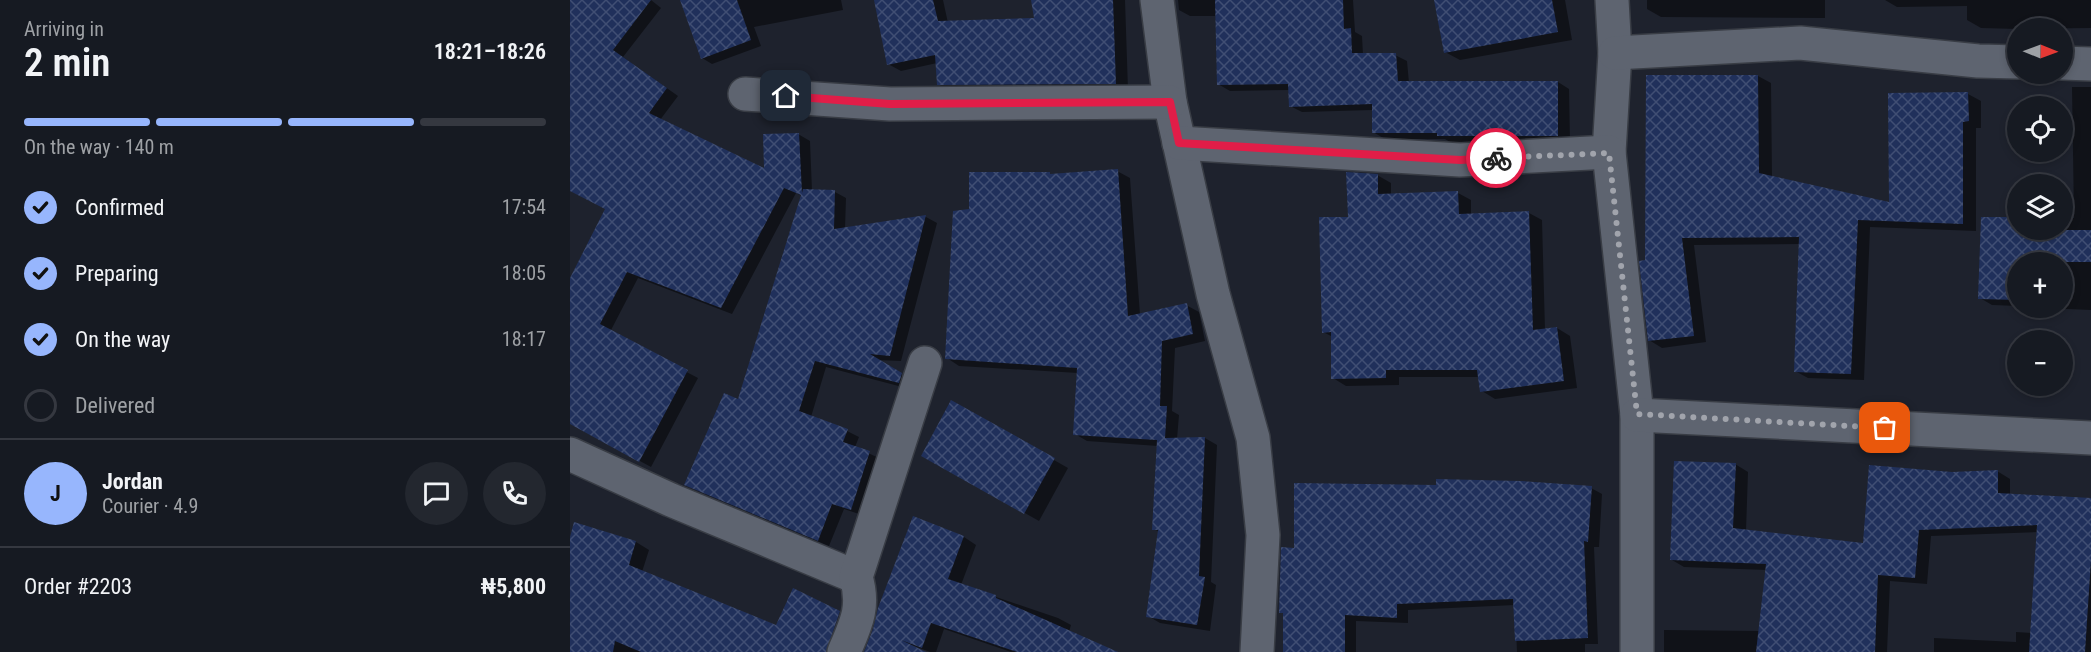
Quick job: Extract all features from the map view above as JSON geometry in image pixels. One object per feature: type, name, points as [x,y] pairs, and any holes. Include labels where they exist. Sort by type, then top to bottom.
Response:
[{"type":"street","points":[[1157,0],[1170,102],[1213,294],[1253,438],[1263,535],[1257,652]]},
{"type":"street","points":[[1612,0],[1616,53],[1609,153],[1637,414],[1637,652]]},
{"type":"street","points":[[1616,53],[1800,43],[1978,62],[2007,62]]},
{"type":"street","points":[[2073,63],[2091,64]]},
{"type":"street","points":[[745,94],[890,104],[1170,102]]},
{"type":"street","points":[[1179,143],[1460,160],[1609,153]]},
{"type":"street","points":[[844,652],[858,620],[861,601],[856,577],[925,363]]},
{"type":"street","points":[[1637,414],[2091,438]]},
{"type":"street","points":[[570,454],[671,500],[856,577]]},
{"type":"building","points":[[570,0],[651,0],[613,50],[667,88],[649,113],[764,168],[763,134],[799,133],[802,193],[803,189],[835,190],[834,229],[926,215],[890,356],[870,354],[902,373],[899,383],[815,361],[799,411],[848,429],[843,442],[870,451],[851,510],[832,504],[818,541],[684,485],[724,393],[738,399],[801,195],[784,188],[721,308],[627,272],[600,324],[688,370],[639,462],[570,424],[570,278],[605,209],[570,191]]},
{"type":"building","points":[[680,0],[737,0],[751,40],[701,59]]},
{"type":"building","points":[[874,0],[933,0],[938,21],[1034,18],[1031,0],[1113,0],[1116,84],[937,85],[935,55],[887,65]]},
{"type":"building","points":[[1215,0],[1343,0],[1344,29],[1351,28],[1352,53],[1396,53],[1398,81],[1558,81],[1558,136],[1437,136],[1437,133],[1372,133],[1372,104],[1289,107],[1288,84],[1217,85]]},
{"type":"building","points":[[1434,0],[1552,0],[1558,32],[1444,53]]},
{"type":"building","points":[[1646,75],[1758,75],[1759,173],[1889,202],[1888,93],[1968,92],[1969,121],[1963,122],[1963,224],[1858,220],[1851,374],[1794,372],[1799,237],[1682,238],[1694,336],[1648,341],[1639,261],[1645,260]]},
{"type":"building","points":[[1118,169],[1128,316],[1187,303],[1193,334],[1162,341],[1160,406],[1167,406],[1165,438],[1205,437],[1199,576],[1205,577],[1197,625],[1146,617],[1158,530],[1152,530],[1157,440],[1073,435],[1077,368],[945,359],[953,211],[969,209],[969,172],[1050,172],[1050,174]]},
{"type":"building","points":[[1346,172],[1378,174],[1378,194],[1458,191],[1459,214],[1529,211],[1533,330],[1557,327],[1564,381],[1480,392],[1477,370],[1386,370],[1386,378],[1331,379],[1331,332],[1322,333],[1319,217],[1348,217]]},
{"type":"building","points":[[1981,217],[2007,217],[2007,240],[2073,240],[2073,230],[2091,230],[2091,262],[2073,262],[2073,252],[2007,252],[2007,300],[1978,299]]},
{"type":"building","points":[[951,400],[1055,458],[1024,514],[921,456]]},
{"type":"building","points":[[1674,461],[1736,463],[1733,528],[1863,543],[1869,465],[1952,472],[1998,470],[1998,493],[2091,498],[2091,560],[2085,652],[2029,652],[2037,525],[1919,530],[1915,578],[1878,575],[1875,652],[1756,652],[1766,564],[1670,560]]},
{"type":"building","points":[[1436,479],[1521,481],[1592,486],[1588,542],[1584,541],[1588,638],[1515,641],[1513,599],[1397,604],[1397,618],[1345,615],[1345,652],[1283,652],[1283,613],[1279,613],[1281,547],[1294,548],[1294,483],[1436,485]]},
{"type":"building","points":[[913,516],[964,536],[948,579],[996,595],[996,598],[1118,652],[1017,652],[931,623],[922,648],[901,640],[926,652],[864,652]]},
{"type":"building","points":[[574,522],[636,541],[629,565],[776,625],[793,588],[840,611],[826,652],[641,652],[615,641],[613,652],[570,652],[570,537]]},
{"type":"way so far","points":[[1496,158],[1609,153],[1637,414],[1885,428]]},
{"type":"route","points":[[786,96],[890,104],[1170,102],[1179,143],[1460,160],[1496,158]]}]
